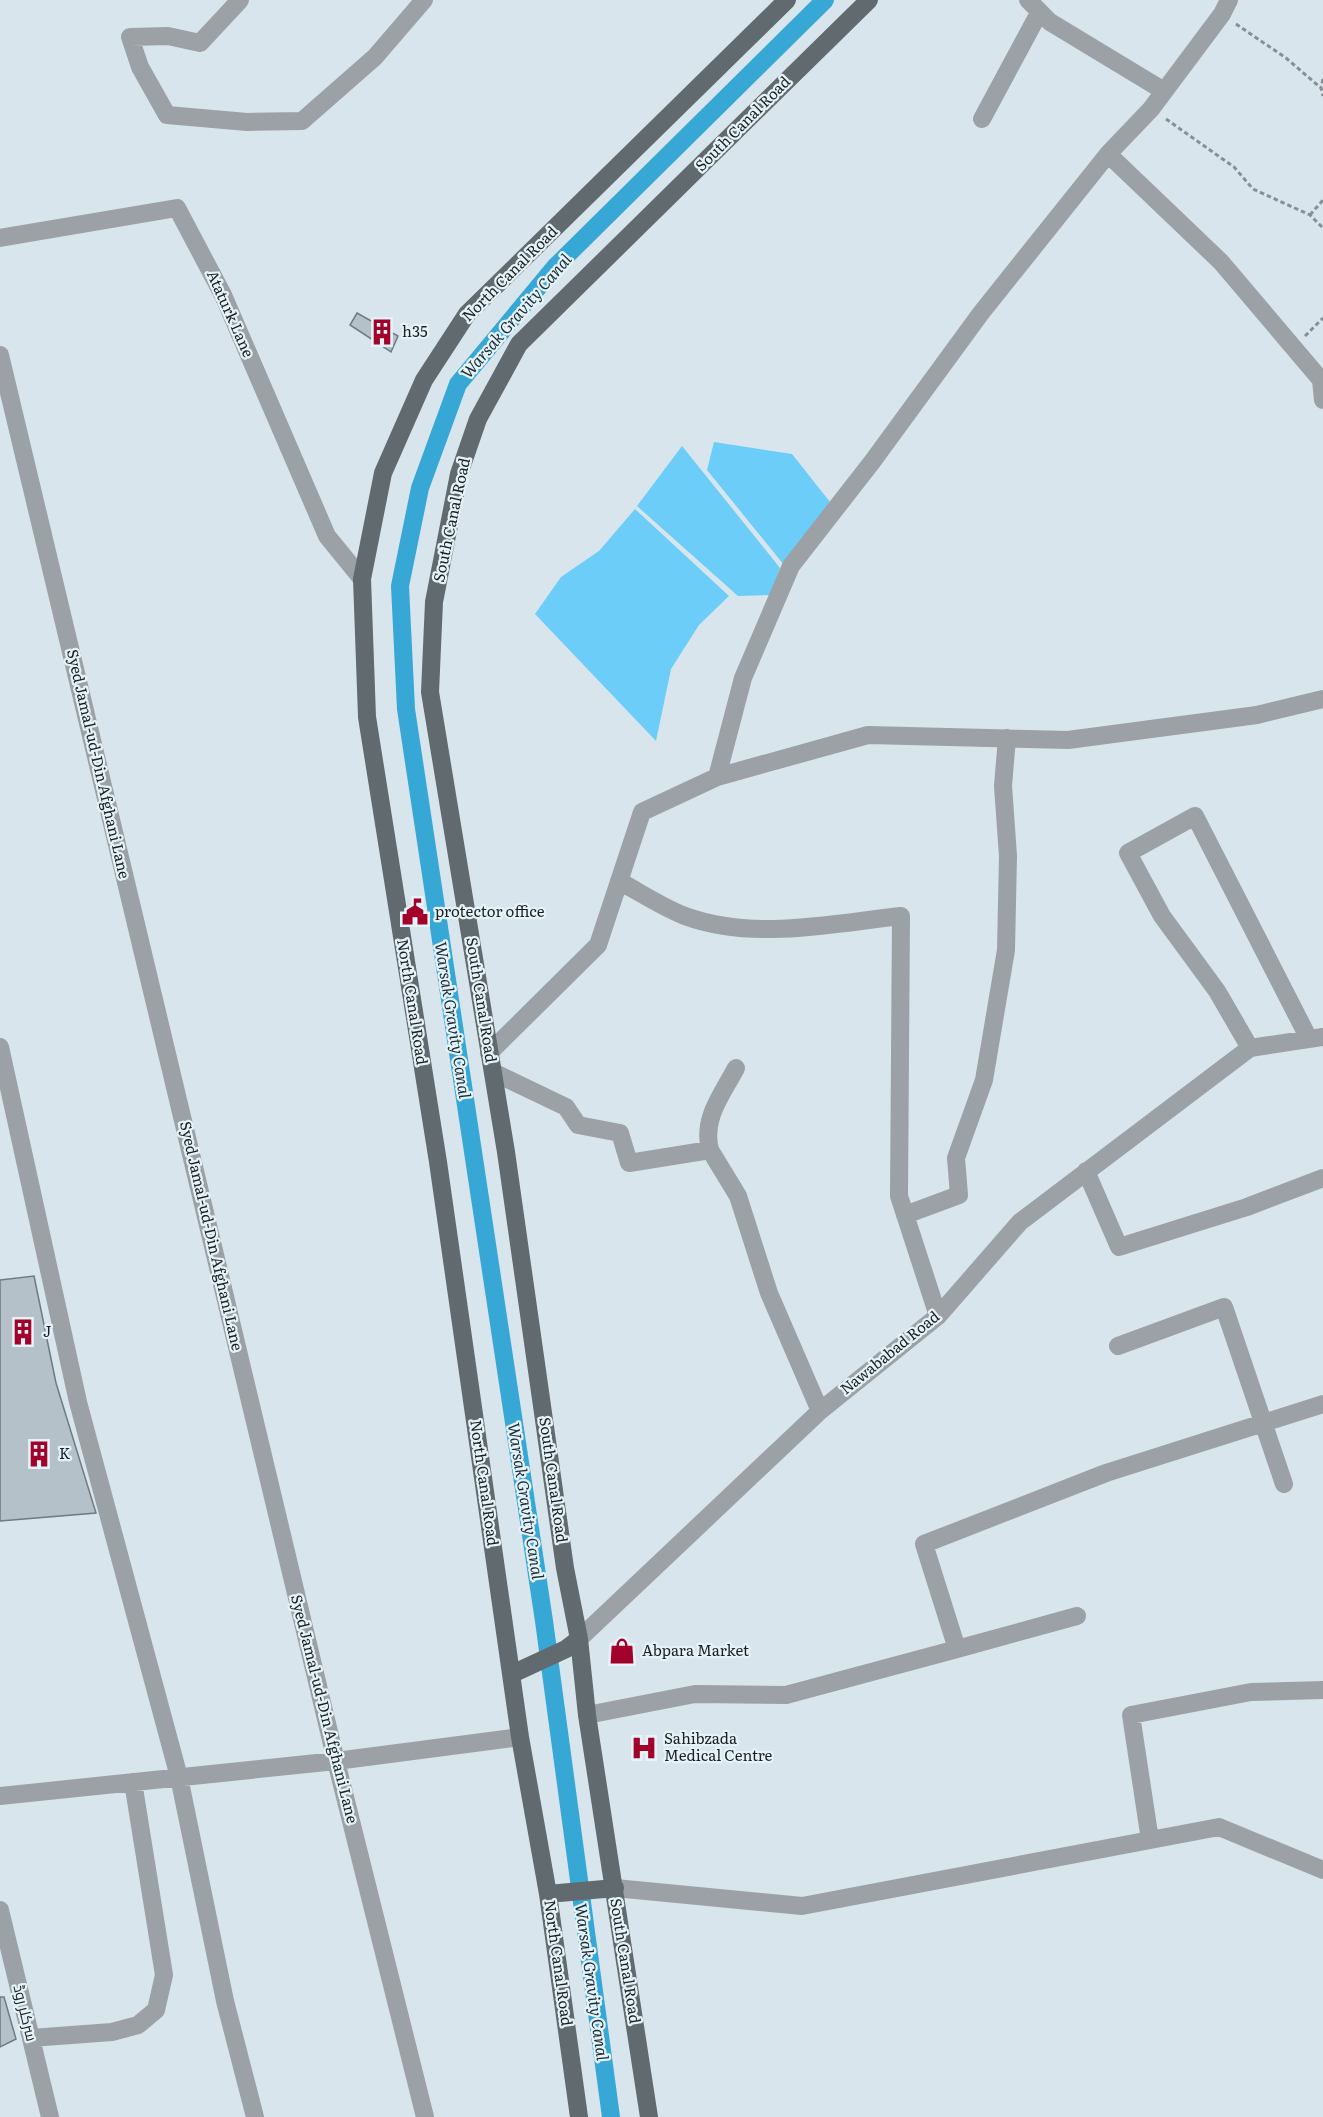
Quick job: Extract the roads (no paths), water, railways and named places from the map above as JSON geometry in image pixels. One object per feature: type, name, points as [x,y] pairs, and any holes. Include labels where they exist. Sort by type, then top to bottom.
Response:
[{"type":"main road","name":"North Canal Road","points":[[579,2117],[548,1894],[520,1737],[438,1162],[367,717],[363,579],[383,473],[424,380],[467,314],[787,0]]},
{"type":"main road","name":"South Canal Road","points":[[649,2117],[611,1888],[587,1715],[572,1644],[565,1568],[491,1063],[430,692],[434,602],[459,474],[478,419],[519,344],[869,0]]},
{"type":"main road","points":[[512,1674],[572,1644]]},
{"type":"main road","points":[[548,1894],[611,1888]]},
{"type":"street","points":[[240,0],[200,43],[168,36],[130,37],[140,67],[167,115],[247,122],[302,121],[375,57],[424,0]]},
{"type":"street","points":[[982,119],[1033,7],[1164,91]]},
{"type":"street","points":[[717,777],[743,678],[791,566],[872,462],[981,313],[1108,154],[1151,109],[1225,7]]},
{"type":"street","points":[[1108,154],[1221,262],[1321,380],[1323,400]]},
{"type":"street","name":"Ataturk Lane","points":[[0,238],[177,208],[223,295],[327,536],[363,579]]},
{"type":"street","name":"Syed Jamal-ud-Din Afghani Lane","points":[[0,355],[336,1761],[425,2117]]},
{"type":"street","points":[[710,1150],[629,1163],[620,1133],[578,1125],[566,1107],[491,1063],[598,945],[642,812],[717,777],[868,735],[1068,740],[1257,715],[1323,699]]},
{"type":"street","points":[[905,1215],[959,1195],[956,1158],[984,1080],[1006,950],[1008,855],[1003,786],[1007,738]]},
{"type":"street","points":[[1250,1048],[1217,991],[1162,916],[1128,854],[1195,816],[1316,1038]]},
{"type":"street","points":[[619,881],[684,916],[728,927],[786,929],[900,916],[899,1196],[938,1316]]},
{"type":"street","name":"Nawababad Road","points":[[572,1644],[820,1411],[938,1316],[1020,1222],[1250,1048],[1316,1038]]},
{"type":"street","points":[[0,1047],[6,1094],[78,1402],[179,1777],[225,2001],[255,2117]]},
{"type":"street","points":[[736,1068],[710,1118],[706,1133],[710,1150],[738,1196],[769,1293],[820,1411]]},
{"type":"street","points":[[1086,1171],[1119,1247],[1247,1207],[1323,1178]]},
{"type":"street","points":[[1118,1346],[1224,1307],[1284,1484]]},
{"type":"street","points":[[957,1649],[924,1544],[1106,1473],[1323,1404]]},
{"type":"street","points":[[587,1715],[695,1694],[786,1695],[1077,1616]]},
{"type":"street","points":[[1150,1840],[1131,1715],[1251,1692],[1323,1689]]},
{"type":"street","points":[[0,1796],[336,1761],[520,1737]]},
{"type":"street","points":[[31,2038],[112,2032],[138,2025],[156,2010],[164,1975],[133,1782]]},
{"type":"street","points":[[611,1888],[802,1906],[1219,1827],[1323,1870]]},
{"type":"street","name":"سرکلر روڈ","points":[[0,1910],[50,2117]]},
{"type":"waterway","name":"Warsak Gravity Canal","points":[[611,2117],[544,1621],[406,709],[400,586],[420,488],[458,384],[555,267],[825,0]]},
{"type":"place","name":"h35","points":[[382,332]]},
{"type":"place","name":"protector office","points":[[415,912]]},
{"type":"place","name":"J","points":[[23,1332]]},
{"type":"place","name":"K","points":[[39,1454]]},
{"type":"place","name":"Abpara Market","points":[[622,1651]]},
{"type":"place","name":"Sahibzada Medical Centre","points":[[644,1748]]}]
